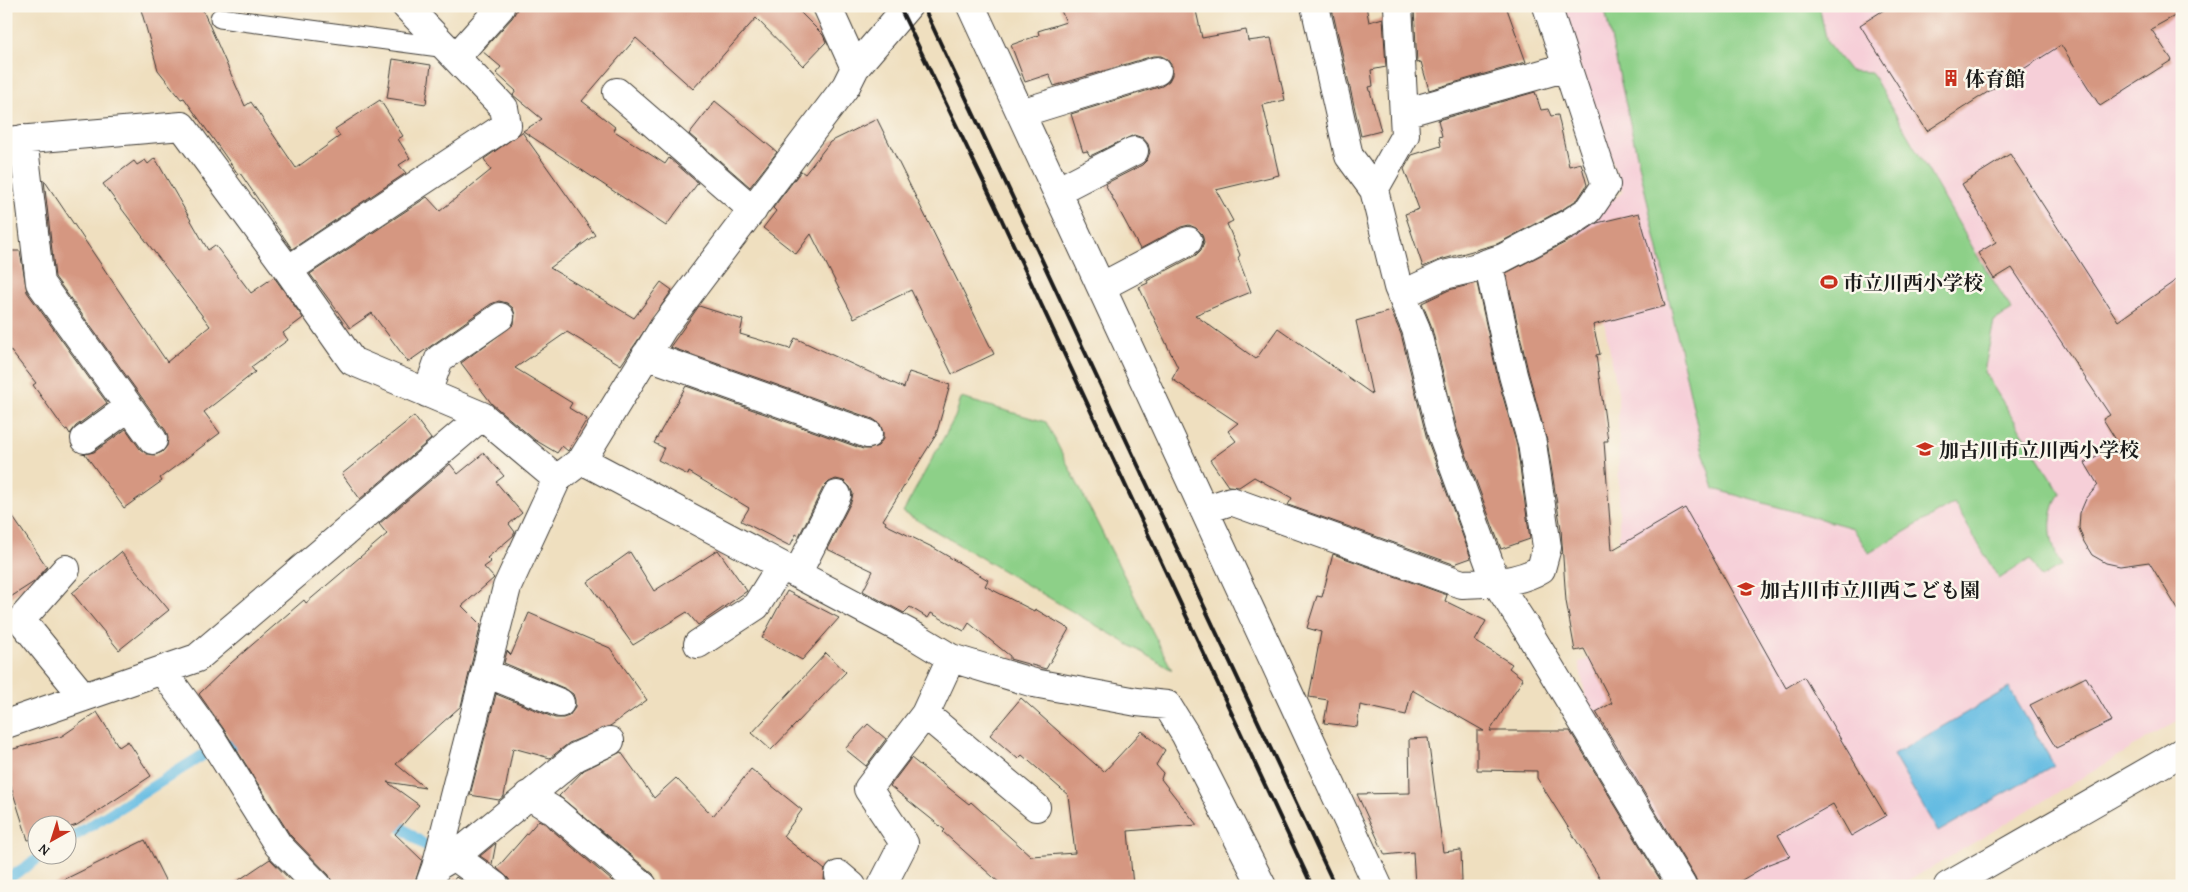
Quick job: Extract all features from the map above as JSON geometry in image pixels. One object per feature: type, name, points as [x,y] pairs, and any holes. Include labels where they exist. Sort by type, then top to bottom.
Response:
[{"type":"street","points":[[288,270],[507,125],[504,108],[406,6]]},
{"type":"street","points":[[827,6],[855,68]]},
{"type":"street","points":[[440,870],[507,587],[557,479],[582,460],[663,328],[846,86],[855,68],[908,6]]},
{"type":"street","points":[[971,6],[1378,886]]},
{"type":"street","points":[[1315,6],[1349,156],[1374,190],[1401,295],[1416,329],[1442,434],[1496,582],[1526,628],[1682,886]]},
{"type":"street","points":[[1374,190],[1405,134],[1398,6]]},
{"type":"street","points":[[1401,295],[1444,275],[1488,263],[1571,222],[1589,210],[1606,185],[1547,6]]},
{"type":"street","points":[[451,52],[500,8]]},
{"type":"street","points":[[1404,113],[1567,68]]},
{"type":"street","points":[[1020,113],[1157,70]]},
{"type":"street","points":[[618,92],[753,210]]},
{"type":"street","points":[[153,440],[40,283],[15,140],[182,126],[352,361],[482,416],[557,479]]},
{"type":"street","points":[[1057,191],[1134,151]]},
{"type":"street","points":[[1102,288],[1188,241]]},
{"type":"street","points":[[1204,510],[1231,501],[1462,584],[1496,582],[1529,576],[1541,569],[1547,548],[1532,443],[1513,375],[1488,263]]},
{"type":"street","points":[[427,393],[439,359],[500,317]]},
{"type":"street","points":[[646,355],[868,434]]},
{"type":"street","points":[[85,439],[129,407]]},
{"type":"street","points":[[6,724],[197,658],[482,416]]},
{"type":"street","points":[[582,460],[951,658],[1034,683],[1137,702],[1167,705],[1185,734],[1262,886]]},
{"type":"street","points":[[698,644],[756,606],[789,570],[837,495]]},
{"type":"street","points":[[66,569],[21,620],[84,697]]},
{"type":"street","points":[[882,886],[904,842],[868,789],[925,714],[951,658]]},
{"type":"street","points":[[162,670],[216,747],[278,845],[318,886]]},
{"type":"street","points":[[486,673],[560,703]]},
{"type":"street","points":[[925,714],[1036,807]]},
{"type":"street","points":[[440,870],[576,757],[610,741]]},
{"type":"street","points":[[1948,886],[2182,752]]},
{"type":"street","points":[[528,795],[554,811],[643,886]]},
{"type":"street","points":[[440,870],[495,886]]},
{"type":"lane","points":[[220,18],[451,52]]},
{"type":"shaded area","name":"加古川市立川西小学校","points":[[1559,6],[2182,6],[2182,718],[1933,867],[1896,886],[1704,886],[1611,754],[1588,711],[1579,662],[1620,649],[1618,393],[1597,286],[1571,231],[1623,192]]},
{"type":"green space","name":"市立川西小学校","points":[[1604,6],[1819,6],[1827,42],[1850,71],[1871,72],[1977,255],[2012,310],[1994,321],[1984,372],[2060,493],[2053,511],[2051,529],[2054,547],[2061,566],[2041,578],[2030,559],[1999,579],[1954,503],[1869,553],[1853,528],[1714,489],[1702,448]]},
{"type":"green space","points":[[961,398],[1046,422],[1172,670],[903,512],[955,417]]},
{"type":"water","points":[[2009,688],[2054,765],[1938,832],[1893,755]]},
{"type":"building","points":[[140,6],[201,6],[245,106],[251,102],[296,168],[340,136],[335,129],[380,100],[403,136],[398,139],[410,158],[399,165],[406,173],[292,249],[240,173],[238,174],[184,98],[181,99],[158,70]]},
{"type":"building","points":[[519,6],[794,6],[823,35],[826,42],[803,66],[756,18],[693,89],[636,38],[582,101],[615,127],[613,130],[665,164],[669,158],[698,183],[666,226],[523,131],[542,119],[513,95],[516,91],[496,73],[501,67],[482,51],[512,18]]},
{"type":"building","points":[[1059,6],[1195,6],[1202,38],[1246,30],[1248,41],[1271,38],[1285,100],[1263,105],[1279,175],[1216,190],[1233,221],[1227,224],[1240,255],[1238,258],[1251,292],[1195,315],[1256,359],[1278,328],[1372,394],[1356,321],[1391,311],[1401,334],[1427,439],[1471,558],[1456,565],[1288,505],[1292,498],[1254,477],[1239,487],[1228,486],[1210,460],[1236,441],[1228,431],[1238,423],[1172,379],[1178,368],[1139,287],[1196,255],[1201,250],[1204,242],[1202,234],[1196,228],[1189,225],[1181,227],[1140,249],[1105,184],[1142,165],[1147,160],[1150,152],[1148,144],[1143,138],[1134,135],[1090,156],[1087,151],[1083,152],[1071,114],[1162,86],[1169,81],[1172,75],[1172,66],[1167,59],[1161,56],[1153,56],[1054,86],[1049,74],[1025,82],[1011,45],[1039,35],[1038,31],[1066,22]]},
{"type":"building","points":[[1366,6],[1369,22],[1383,18],[1386,67],[1371,70],[1373,86],[1369,87],[1381,131],[1361,136],[1332,9]]},
{"type":"building","points":[[1423,6],[1506,6],[1526,62],[1429,90],[1421,62],[1417,63],[1414,9]]},
{"type":"building","name":"体育館","points":[[1890,6],[2182,6],[2182,12],[2151,29],[2172,60],[2100,106],[2061,45],[1927,131],[1860,25]]},
{"type":"building","points":[[393,59],[431,65],[426,104],[387,98]]},
{"type":"building","points":[[1535,92],[1541,110],[1548,109],[1551,116],[1558,115],[1569,166],[1581,163],[1587,185],[1578,199],[1563,209],[1497,244],[1440,260],[1423,267],[1405,214],[1419,209],[1404,169],[1412,155],[1441,146],[1439,137],[1442,136],[1438,120]]},
{"type":"building","points":[[715,101],[777,152],[750,187],[689,134]]},
{"type":"building","points":[[877,119],[994,354],[952,374],[911,290],[854,318],[811,234],[796,254],[763,228],[776,211],[773,208],[801,171],[805,174],[830,142]]},
{"type":"building","points":[[522,132],[595,235],[550,268],[634,318],[661,282],[672,290],[621,365],[567,332],[515,368],[572,403],[569,408],[587,419],[568,451],[562,446],[557,453],[535,440],[492,404],[461,363],[514,324],[515,315],[513,308],[507,303],[499,301],[491,304],[408,362],[372,313],[350,328],[310,274],[427,197],[440,211],[491,170],[484,159]]},
{"type":"building","points":[[2010,154],[2118,321],[2182,276],[2182,616],[2149,562],[2120,566],[2106,563],[2092,555],[2084,542],[2079,528],[2080,513],[2086,499],[2098,485],[2085,463],[2118,443],[2103,419],[2110,415],[2012,268],[1994,279],[1978,253],[1996,242],[1962,184]]},
{"type":"building","points":[[155,158],[208,250],[215,245],[251,293],[274,277],[303,318],[283,333],[288,340],[251,367],[255,372],[204,412],[220,433],[160,478],[162,481],[124,508],[85,454],[94,452],[126,429],[140,449],[147,454],[155,455],[162,452],[167,446],[168,438],[166,431],[55,277],[44,180],[167,362],[210,326],[103,184],[134,161],[137,165],[145,160],[148,164]]},
{"type":"building","points":[[1639,213],[1665,306],[1593,325],[1600,354],[1596,355],[1608,441],[1604,441],[1612,550],[1685,508],[1786,688],[1804,677],[1886,816],[1851,836],[1833,804],[1778,835],[1790,856],[1769,864],[1732,886],[1698,886],[1596,712],[1612,703],[1584,649],[1575,651],[1566,601],[1561,529],[1547,441],[1528,371],[1506,273],[1578,236],[1597,223]]},
{"type":"building","points":[[6,251],[20,251],[27,292],[107,403],[76,426],[70,434],[67,429],[65,430],[33,385],[36,383],[6,345]]},
{"type":"building","points":[[1477,283],[1498,379],[1517,446],[1530,539],[1501,549],[1457,429],[1431,325],[1422,303],[1449,290]]},
{"type":"building","points":[[699,306],[743,320],[740,334],[790,349],[795,338],[904,388],[909,372],[950,385],[936,435],[883,520],[886,522],[885,524],[934,548],[988,580],[985,586],[1034,611],[1035,609],[1069,629],[1046,669],[1010,659],[1010,656],[969,623],[964,631],[931,613],[928,618],[910,607],[904,613],[863,591],[873,571],[827,549],[851,502],[853,494],[850,487],[844,481],[836,479],[829,482],[823,488],[799,536],[796,534],[790,546],[741,521],[749,508],[689,472],[688,475],[658,460],[664,448],[654,443],[686,386],[863,449],[878,446],[883,439],[880,424],[873,419],[670,347]]},
{"type":"building","points":[[414,416],[431,439],[360,499],[342,474]]},
{"type":"building","points":[[484,453],[504,476],[496,482],[522,513],[509,524],[515,532],[513,536],[487,558],[491,562],[484,567],[494,578],[462,606],[481,625],[461,706],[396,764],[425,788],[387,782],[419,805],[395,834],[422,860],[414,886],[333,886],[329,875],[290,835],[223,728],[199,694],[231,663],[304,600],[306,603],[387,534],[379,524],[450,464],[458,474]]},
{"type":"building","points":[[6,507],[47,567],[34,582],[6,600]]},
{"type":"building","points":[[718,550],[747,591],[698,625],[687,612],[633,645],[588,582],[630,552],[654,591]]},
{"type":"building","points":[[121,552],[169,610],[119,650],[72,593]]},
{"type":"building","points":[[1333,554],[1447,595],[1445,601],[1486,621],[1475,641],[1512,664],[1509,668],[1523,679],[1490,731],[1570,731],[1664,886],[1605,886],[1537,778],[1537,771],[1477,770],[1477,731],[1484,731],[1412,690],[1406,715],[1360,705],[1357,727],[1324,723],[1328,700],[1309,697],[1321,632],[1307,628],[1317,596],[1322,597]]},
{"type":"building","points":[[787,591],[839,618],[802,660],[762,638]]},
{"type":"building","points":[[529,613],[610,648],[647,700],[610,726],[569,743],[550,758],[513,748],[504,796],[499,800],[470,795],[496,694],[555,718],[569,716],[575,708],[573,694],[566,689],[504,663],[507,651],[511,655]]},
{"type":"building","points":[[826,653],[846,672],[771,750],[752,733]]},
{"type":"building","points":[[2086,677],[2112,721],[2056,748],[2030,705]]},
{"type":"building","points":[[1021,698],[1104,772],[1142,731],[1165,750],[1156,765],[1163,773],[1161,779],[1197,825],[1128,831],[1133,886],[1003,886],[943,832],[945,830],[890,786],[911,758],[969,804],[971,802],[1031,856],[1075,853],[1068,795],[1022,755],[1018,759],[990,735]]},
{"type":"building","points":[[97,712],[119,747],[128,741],[151,776],[78,824],[78,814],[28,814],[28,840],[6,771],[6,751],[62,736]]},
{"type":"building","points":[[868,724],[886,739],[866,766],[845,749]]},
{"type":"building","points":[[1428,738],[1443,852],[1461,850],[1462,882],[1415,885],[1413,852],[1385,855],[1357,794],[1410,793],[1409,739]]},
{"type":"building","points":[[621,752],[654,798],[676,778],[713,816],[751,769],[802,810],[783,836],[825,870],[824,880],[828,886],[658,886],[653,874],[559,796],[584,770]]},
{"type":"building","points":[[539,820],[618,886],[510,886],[509,879],[497,868]]},
{"type":"building","points":[[145,840],[168,886],[51,886]]},
{"type":"building","points":[[496,843],[492,864],[480,856]]},
{"type":"building","points":[[270,859],[296,886],[230,886]]},
{"type":"building","points":[[456,877],[468,886],[449,886]]},
{"type":"waterway","points":[[78,834],[219,745],[248,743]]},
{"type":"waterway","points":[[390,819],[439,856]]},
{"type":"waterway","points":[[6,880],[30,864]]},
{"type":"railway","points":[[899,6],[1000,216],[1312,886]]},
{"type":"railway","points":[[923,6],[1335,886]]},
{"type":"place","name":"体育館","points":[[1951,78]]},
{"type":"place","name":"市立川西小学校","points":[[1829,282]]},
{"type":"place","name":"加古川市立川西小学校","points":[[1925,449]]},
{"type":"place","name":"加古川市立川西こども園","points":[[1746,589]]}]
